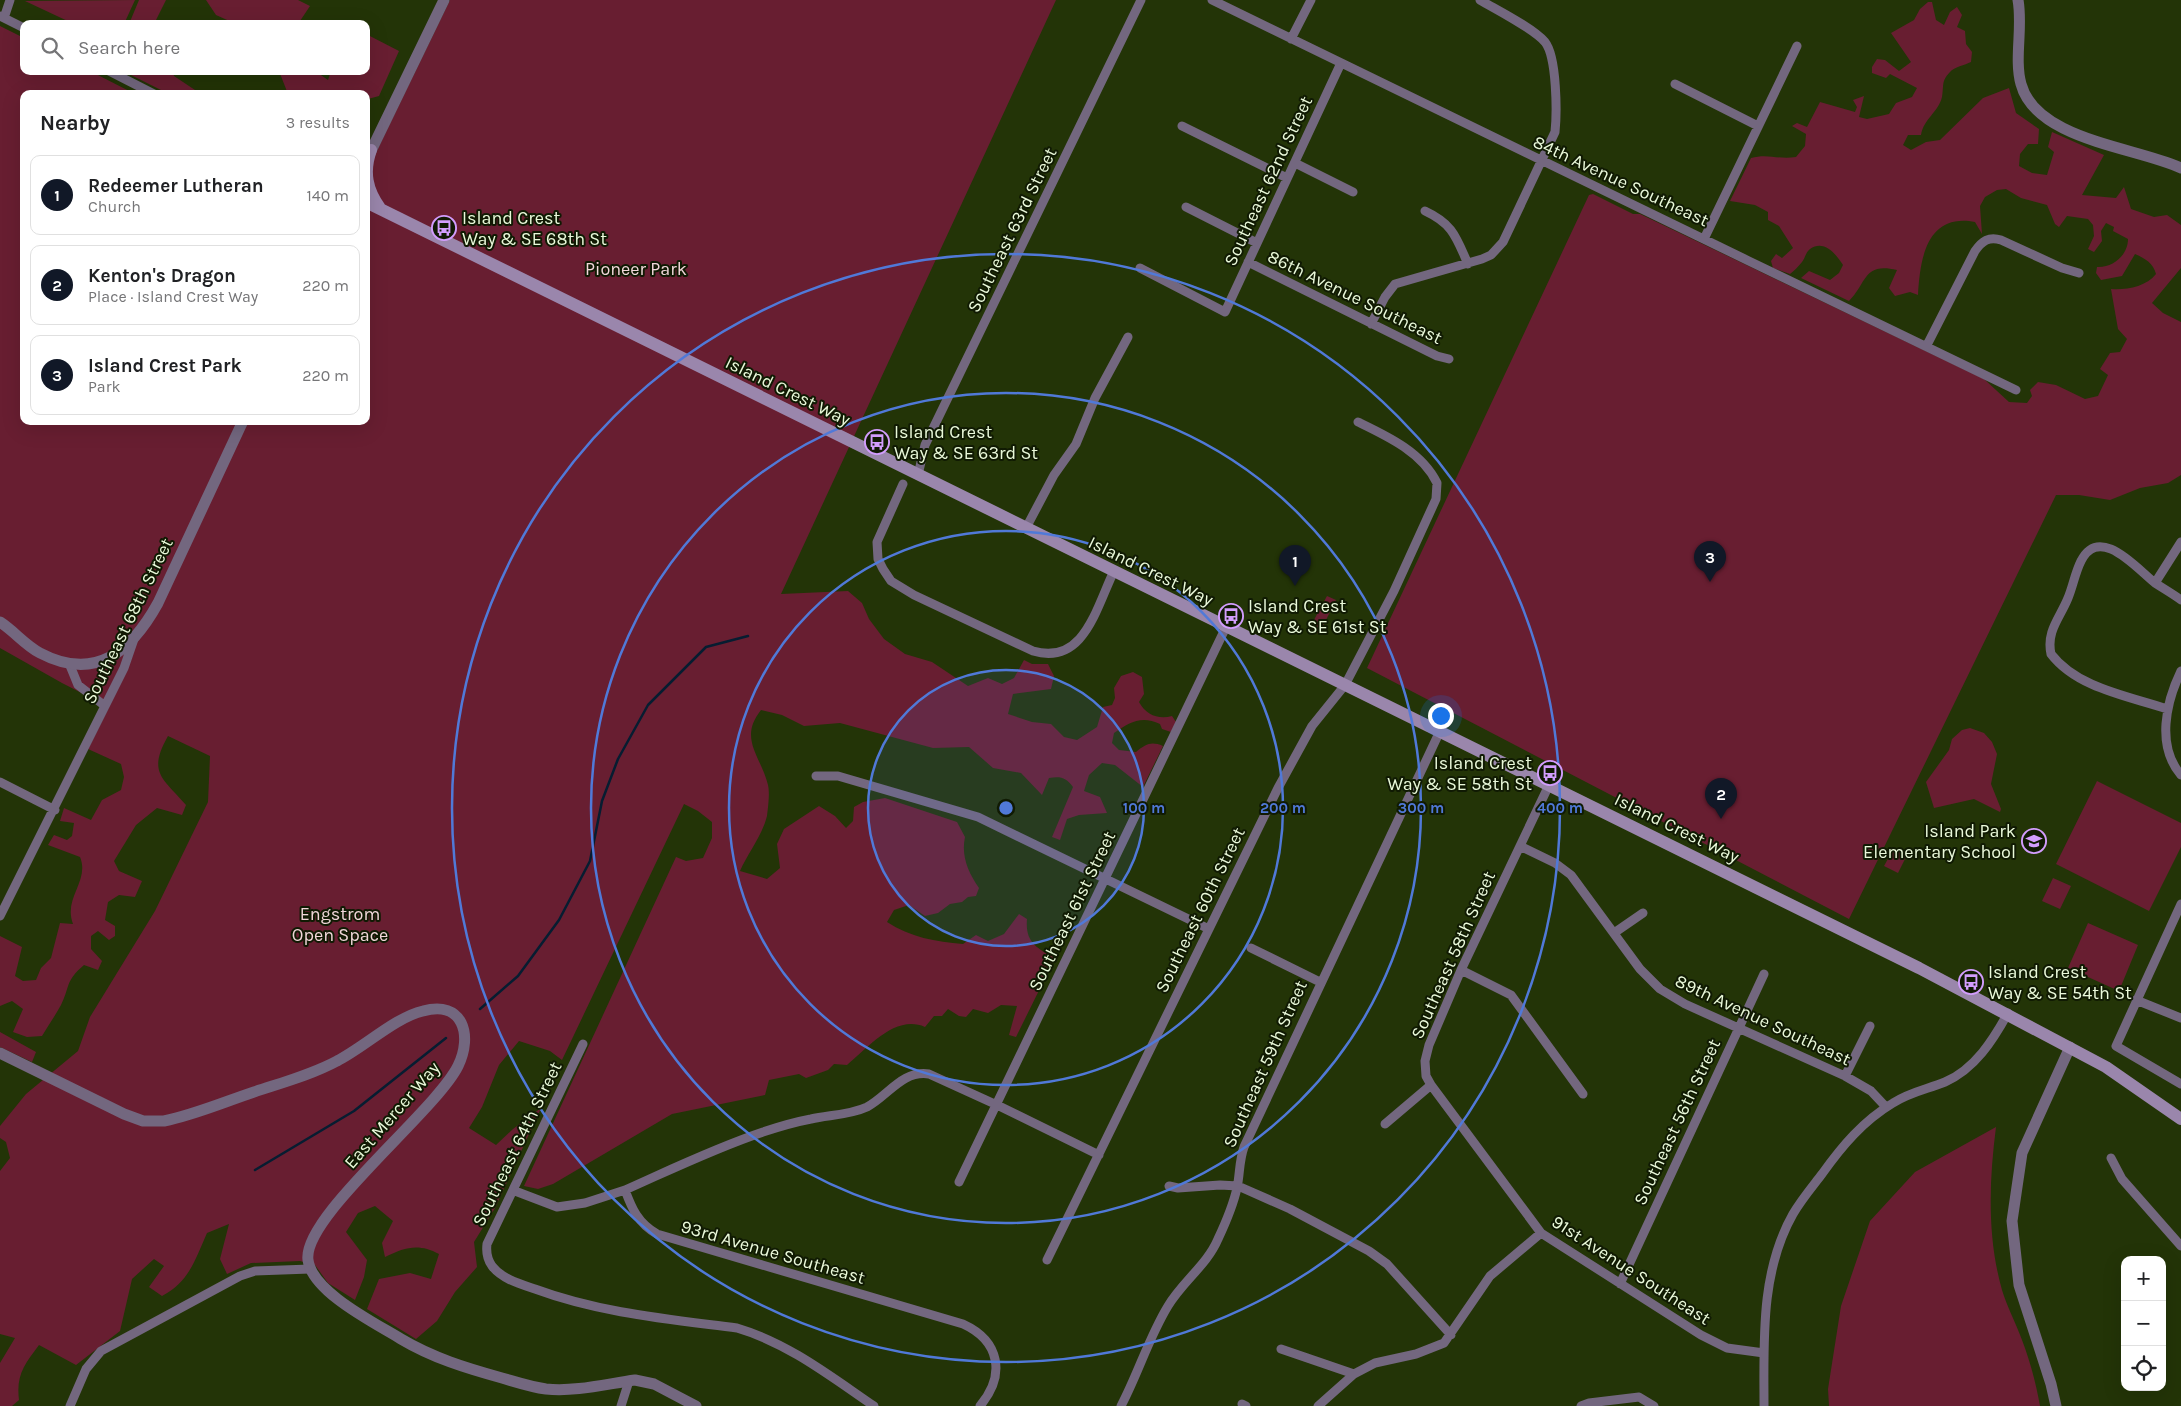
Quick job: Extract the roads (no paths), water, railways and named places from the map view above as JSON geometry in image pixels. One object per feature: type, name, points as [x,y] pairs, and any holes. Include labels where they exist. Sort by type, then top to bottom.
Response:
[{"type":"main road","points":[[370,189],[382,210]]},
{"type":"main road","name":"Island Crest Way","points":[[370,204],[2008,1013],[2125,1079],[2181,1119]]},
{"type":"street","points":[[10,0],[2,17],[20,26]]},
{"type":"street","points":[[370,154],[444,0]]},
{"type":"street","name":"Southeast 63rd Street","points":[[918,475],[925,445],[1141,0]]},
{"type":"street","name":"84th Avenue Southeast","points":[[1212,0],[1542,162],[1927,345],[2016,390]]},
{"type":"street","points":[[1291,39],[1311,0]]},
{"type":"street","points":[[1371,324],[1385,297],[1395,284],[1468,264],[1491,255],[1503,242],[1555,132],[1552,67],[1548,48],[1540,37],[1480,0]]},
{"type":"street","points":[[2018,0],[2020,12],[2020,82],[2030,104],[2041,115],[2063,129],[2181,168]]},
{"type":"street","points":[[1704,239],[1797,46]]},
{"type":"street","name":"Southeast 62nd Street","points":[[1140,268],[1224,312],[1341,63]]},
{"type":"street","points":[[117,75],[146,90]]},
{"type":"street","points":[[1675,84],[1758,126]]},
{"type":"street","points":[[1182,126],[1287,178]]},
{"type":"street","points":[[1295,163],[1353,192]]},
{"type":"street","points":[[1186,207],[1257,243]]},
{"type":"street","points":[[1426,211],[1441,218],[1451,228],[1468,264]]},
{"type":"street","points":[[1927,345],[1976,251],[1985,241],[1994,238],[2001,240],[2062,268],[2079,273]]},
{"type":"street","name":"86th Avenue Southeast","points":[[1248,262],[1437,356],[1450,358]]},
{"type":"street","points":[[1026,528],[1054,475],[1076,444],[1095,398],[1128,337]]},
{"type":"street","name":"Southeast 60th Street","points":[[1048,1260],[1209,929],[1312,726],[1345,685],[1397,583],[1430,512],[1438,490],[1435,478],[1408,450],[1358,422]]},
{"type":"street","name":"Southeast 68th Street","points":[[0,916],[124,668],[134,639],[158,603],[241,425]]},
{"type":"street","points":[[903,484],[877,542],[877,553],[883,569],[892,581],[914,595],[1033,651],[1051,654],[1065,651],[1079,641],[1114,572]]},
{"type":"street","points":[[2155,583],[2181,542]]},
{"type":"street","points":[[2167,709],[2083,681],[2058,664],[2051,654],[2049,645],[2053,626],[2068,598],[2081,560],[2089,552],[2102,547],[2117,551],[2155,583],[2181,600]]},
{"type":"street","points":[[0,622],[39,653],[79,665],[99,662],[123,649],[134,639]]},
{"type":"street","name":"Southeast 61st Street","points":[[960,1182],[1226,627]]},
{"type":"street","points":[[69,663],[78,685],[105,706]]},
{"type":"street","points":[[2181,671],[2167,709],[2168,748],[2172,762],[2181,775]]},
{"type":"street","name":"Southeast 59th Street","points":[[1121,1406],[1168,1305],[1183,1284],[1200,1267],[1218,1240],[1238,1186],[1240,1161],[1244,1147],[1320,982],[1440,731]]},
{"type":"street","points":[[816,776],[838,776],[978,816],[1209,929]]},
{"type":"street","points":[[0,782],[54,810]]},
{"type":"street","name":"Southeast 58th Street","points":[[1431,1085],[1426,1076],[1425,1061],[1429,1044],[1461,970],[1549,785]]},
{"type":"street","name":"89th Avenue Southeast","points":[[1520,846],[1554,863],[1571,875],[1650,981],[1660,989],[1685,1004],[1845,1076],[1871,1091],[1886,1107]]},
{"type":"street","points":[[2181,904],[2116,1046],[2181,1084]]},
{"type":"street","points":[[1614,933],[1643,912]]},
{"type":"street","points":[[1251,948],[1320,982]]},
{"type":"street","points":[[1461,970],[1511,995],[1583,1094]]},
{"type":"street","name":"Southeast 56th Street","points":[[1620,1284],[1764,974]]},
{"type":"street","points":[[2136,1000],[2181,1018]]},
{"type":"street","name":"East Mercer Way","points":[[0,1053],[124,1114],[143,1120],[164,1121],[324,1068],[415,1012],[440,1009],[455,1015],[462,1020],[466,1033],[458,1065],[444,1086],[349,1189],[317,1231],[308,1250],[310,1268]]},
{"type":"street","points":[[1764,1406],[1764,1353],[1767,1301],[1773,1265],[1781,1239],[1794,1214],[1825,1169],[1860,1127],[1886,1107],[1914,1092],[1946,1081],[1968,1067],[1988,1046],[2008,1013]]},
{"type":"street","points":[[1845,1076],[1870,1026]]},
{"type":"street","name":"Southeast 64th Street","points":[[583,1044],[515,1191],[487,1244],[488,1259],[502,1275],[518,1284],[568,1301],[627,1314],[737,1328],[754,1333],[807,1360],[874,1406]]},
{"type":"street","points":[[2056,1406],[2051,1384],[2018,1285],[2012,1221],[2022,1153],[2070,1047]]},
{"type":"street","points":[[515,1191],[557,1207],[585,1203],[625,1190],[732,1143],[763,1132],[809,1119],[857,1111],[868,1106],[911,1074],[928,1074],[997,1105],[1099,1155]]},
{"type":"street","points":[[1385,1124],[1431,1085]]},
{"type":"street","name":"91st Avenue Southeast","points":[[1431,1085],[1540,1233],[1716,1343],[1738,1350],[1764,1353]]},
{"type":"street","points":[[2111,1158],[2122,1179],[2181,1245]]},
{"type":"street","points":[[1169,1186],[1178,1188],[1220,1185],[1238,1186],[1283,1206],[1369,1252],[1396,1274],[1451,1336]]},
{"type":"street","name":"93rd Avenue Southeast","points":[[625,1190],[634,1213],[642,1223],[657,1234],[963,1324],[977,1330],[985,1337],[992,1348],[995,1362],[994,1379],[989,1395],[980,1406]]},
{"type":"street","points":[[1318,1406],[1354,1374],[1388,1358],[1432,1349],[1444,1343],[1451,1336],[1476,1294],[1490,1276],[1540,1233]]},
{"type":"street","points":[[70,1406],[86,1368],[109,1346],[240,1276],[255,1271],[310,1268],[320,1283],[334,1296],[418,1349],[442,1360],[546,1389],[592,1387],[629,1381],[645,1381],[696,1406]]},
{"type":"street","points":[[1281,1349],[1354,1374]]},
{"type":"street","points":[[621,1406],[629,1381]]},
{"type":"street","points":[[1581,1406],[1589,1403],[1640,1397],[1654,1406]]},
{"type":"waterway","points":[[480,1009],[518,976],[559,920],[590,861],[602,801],[618,759],[648,705],[706,647],[748,636]]},
{"type":"waterway","points":[[255,1170],[354,1111],[446,1038]]},
{"type":"place","name":"Island Crest Way & SE 68th St","points":[[444,228]]},
{"type":"place","name":"Island Crest Way & SE 63rd St","points":[[877,442]]},
{"type":"place","name":"Island Crest Park","points":[[1710,582]]},
{"type":"place","name":"Redeemer Lutheran","points":[[1295,586]]},
{"type":"place","name":"Island Crest Way & SE 61st St","points":[[1231,616]]},
{"type":"place","name":"Island Crest Way & SE 58th St","points":[[1550,773]]},
{"type":"place","name":"Kenton's Dragon","points":[[1721,819]]},
{"type":"place","name":"Island Park Elementary School","points":[[2034,841]]},
{"type":"place","name":"Island Crest Way & SE 54th St","points":[[1971,982]]},
{"type":"park label","name":"Pioneer Park","points":[[636,269]]},
{"type":"park label","name":"Engstrom Open Space","points":[[340,924]]}]
